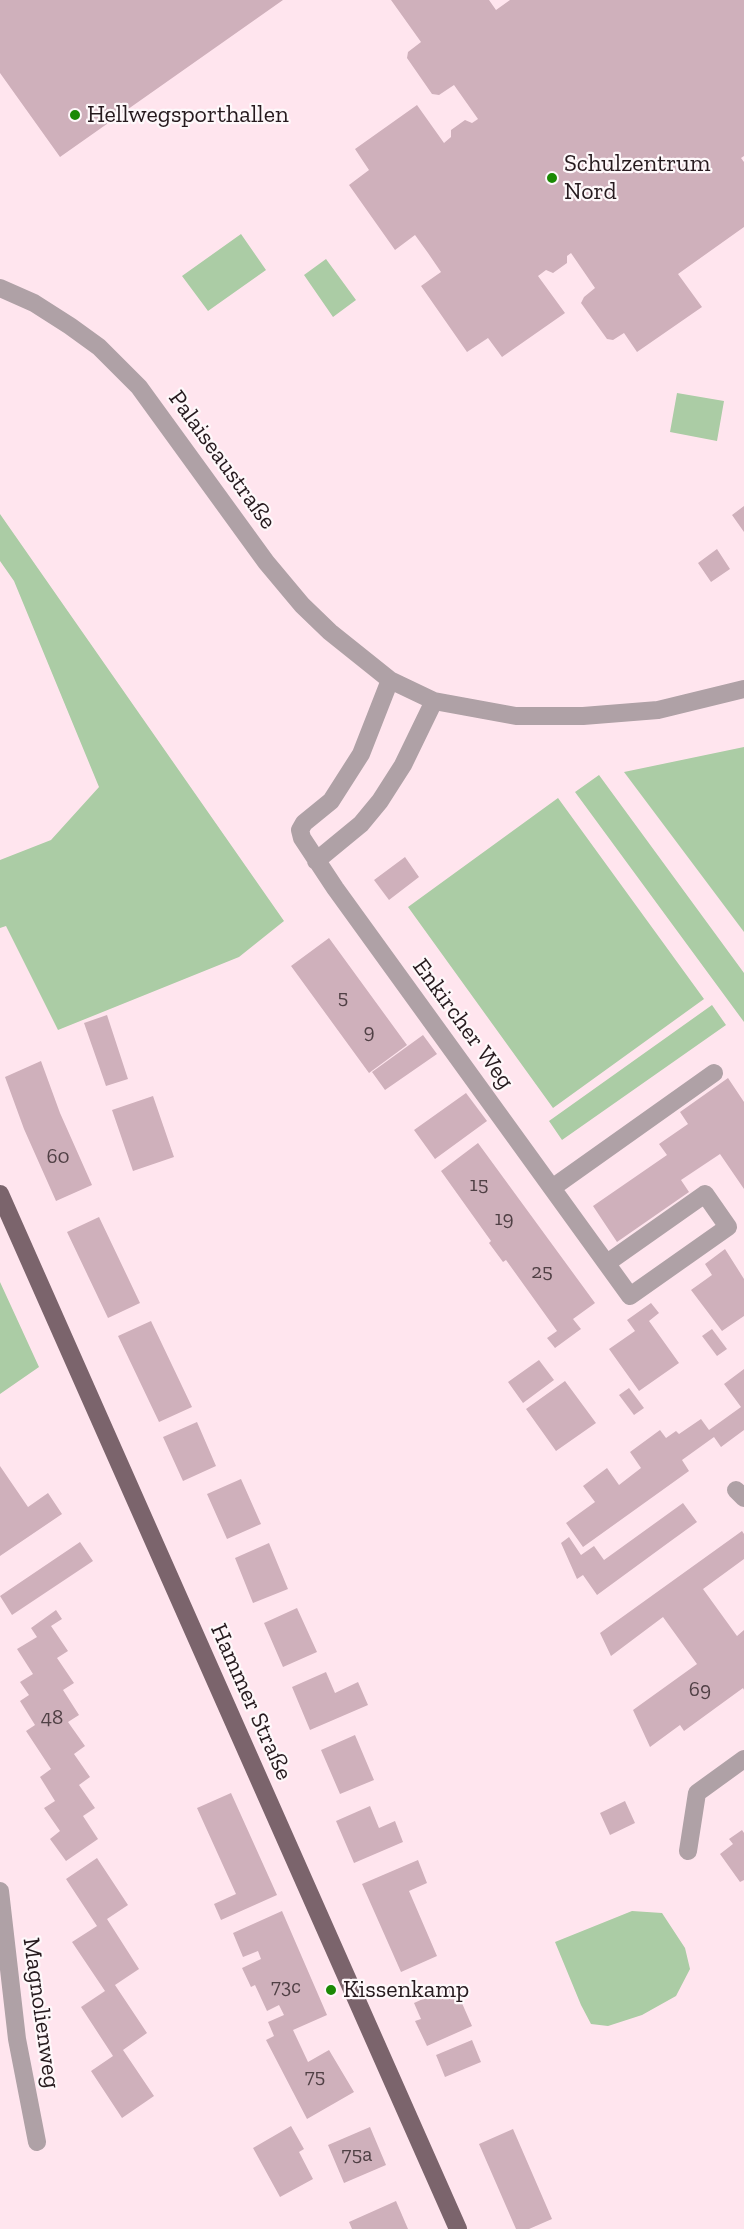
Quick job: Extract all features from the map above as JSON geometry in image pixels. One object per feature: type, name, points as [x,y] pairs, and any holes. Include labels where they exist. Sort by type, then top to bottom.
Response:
[{"type":"main road","name":"Hammer Straße","points":[[0,1194],[458,2229]]},
{"type":"street","name":"Palaiseaustraße","points":[[0,288],[34,303],[70,326],[99,347],[139,387],[266,562],[302,605],[330,632],[390,680],[434,700],[516,716],[583,716],[658,711],[744,689]]},
{"type":"street","points":[[390,680],[361,754],[331,801],[304,823],[300,830],[302,838],[316,861],[361,825],[380,801],[403,765],[434,700]]},
{"type":"street","name":"Enkircher Weg","points":[[316,861],[630,1296],[728,1227],[705,1194],[607,1263]]},
{"type":"street","points":[[552,1188],[714,1073]]},
{"type":"street","points":[[688,1851],[697,1793],[744,1760]]},
{"type":"street","name":"Magnolienweg","points":[[0,1891],[8,2039],[37,2142]]},
{"type":"green space","points":[[241,234],[266,270],[208,311],[182,276]]},
{"type":"green space","points":[[326,259],[356,300],[333,317],[304,275]]},
{"type":"green space","points":[[677,393],[724,401],[717,441],[670,432]]},
{"type":"green space","points":[[0,514],[284,921],[239,957],[58,1030],[6,926],[0,928],[0,860],[51,840],[99,787],[14,581],[0,561]]},
{"type":"green space","points":[[744,747],[744,932],[624,772]]},
{"type":"green space","points":[[599,775],[744,973],[744,1022],[575,792]]},
{"type":"green space","points":[[558,798],[704,999],[553,1108],[408,907]]},
{"type":"green space","points":[[712,1005],[726,1025],[562,1140],[549,1121]]},
{"type":"green space","points":[[0,1282],[39,1367],[0,1394]]},
{"type":"green space","points":[[632,1911],[662,1913],[685,1948],[690,1969],[676,1996],[642,2015],[608,2026],[591,2024],[555,1942]]},
{"type":"building","name":"Hellwegsporthallen","points":[[0,0],[283,0],[60,157],[0,73]]},
{"type":"building","name":"Schulzentrum Nord","points":[[391,0],[489,0],[496,10],[510,0],[744,0],[744,156],[741,158],[744,162],[744,227],[678,274],[702,307],[637,352],[624,333],[613,340],[607,339],[581,303],[584,297],[595,288],[571,253],[567,256],[567,263],[553,273],[546,270],[538,276],[565,313],[502,357],[488,338],[467,352],[421,286],[441,272],[428,253],[415,235],[395,250],[349,185],[369,170],[355,149],[417,105],[444,143],[451,137],[451,130],[465,120],[472,123],[478,119],[454,85],[439,95],[432,94],[407,58],[408,52],[421,42]]},
{"type":"building","points":[[744,506],[744,532],[732,515]]},
{"type":"building","points":[[717,549],[730,569],[711,582],[698,563]]},
{"type":"building","points":[[405,857],[419,877],[389,900],[374,880]]},
{"type":"building","points":[[329,938],[407,1045],[369,1073],[291,966]]},
{"type":"building","points":[[107,1015],[128,1079],[106,1086],[84,1023]]},
{"type":"building","points":[[423,1035],[437,1054],[385,1090],[372,1072]]},
{"type":"building","points":[[41,1061],[60,1113],[92,1185],[56,1201],[24,1129],[5,1077]]},
{"type":"building","points":[[728,1078],[744,1102],[744,1189],[720,1154],[681,1180],[689,1192],[617,1242],[593,1206],[667,1155],[659,1144],[688,1124],[680,1112]]},
{"type":"building","points":[[466,1093],[487,1121],[435,1159],[414,1130]]},
{"type":"building","points":[[153,1096],[174,1157],[133,1171],[112,1110]]},
{"type":"building","points":[[478,1143],[595,1303],[573,1319],[581,1329],[555,1348],[547,1338],[557,1331],[506,1260],[503,1262],[489,1243],[491,1241],[441,1171]]},
{"type":"building","points":[[99,1217],[140,1303],[108,1318],[67,1232]]},
{"type":"building","points":[[725,1249],[744,1279],[744,1316],[722,1331],[691,1290],[712,1275],[705,1264]]},
{"type":"building","points":[[651,1303],[659,1313],[649,1321],[679,1363],[639,1391],[609,1349],[635,1331],[627,1320]]},
{"type":"building","points":[[151,1321],[192,1407],[159,1422],[118,1336]]},
{"type":"building","points":[[712,1329],[727,1349],[717,1356],[702,1336]]},
{"type":"building","points":[[539,1360],[554,1380],[523,1403],[508,1382]]},
{"type":"building","points":[[744,1369],[744,1430],[721,1447],[714,1437],[682,1460],[689,1471],[583,1547],[566,1523],[595,1502],[583,1486],[607,1468],[619,1485],[641,1468],[630,1452],[660,1430],[666,1438],[676,1431],[679,1434],[701,1419],[709,1430],[741,1407],[724,1384]]},
{"type":"building","points":[[565,1381],[596,1423],[556,1451],[526,1409]]},
{"type":"building","points":[[629,1388],[644,1408],[634,1415],[619,1395]]},
{"type":"building","points":[[197,1422],[216,1466],[183,1481],[163,1437]]},
{"type":"building","points":[[0,1466],[28,1507],[48,1493],[62,1514],[0,1556]]},
{"type":"building","points":[[241,1479],[261,1524],[227,1539],[207,1494]]},
{"type":"building","points":[[683,1503],[697,1522],[597,1595],[583,1575],[577,1579],[561,1543],[569,1537],[581,1555],[594,1546],[604,1560]]},
{"type":"building","points":[[742,1531],[744,1559],[703,1589],[737,1636],[744,1630],[744,1690],[743,1688],[684,1731],[680,1725],[650,1747],[633,1710],[697,1664],[663,1617],[611,1656],[600,1633]]},
{"type":"building","points":[[80,1542],[93,1561],[12,1615],[0,1596]]},
{"type":"building","points":[[269,1543],[288,1589],[253,1603],[235,1558]]},
{"type":"building","points":[[297,1608],[317,1652],[283,1667],[264,1623]]},
{"type":"building","points":[[56,1610],[62,1619],[51,1626],[68,1651],[57,1658],[74,1683],[63,1690],[79,1715],[68,1722],[85,1746],[74,1754],[90,1777],[79,1785],[95,1808],[83,1816],[98,1839],[66,1861],[50,1839],[60,1831],[44,1808],[55,1801],[40,1777],[51,1769],[26,1731],[35,1725],[20,1701],[29,1695],[20,1682],[33,1674],[17,1649],[37,1637],[31,1628]]},
{"type":"building","points":[[326,1672],[335,1693],[358,1682],[368,1705],[310,1730],[292,1687]]},
{"type":"building","points":[[355,1735],[374,1780],[340,1794],[321,1750]]},
{"type":"building","points":[[231,1793],[277,1895],[221,1920],[214,1904],[236,1894],[197,1808]]},
{"type":"building","points":[[625,1801],[635,1823],[610,1835],[600,1813]]},
{"type":"building","points":[[370,1806],[379,1828],[395,1821],[403,1842],[354,1863],[336,1821]]},
{"type":"building","points":[[742,1830],[744,1833],[744,1880],[740,1882],[720,1854],[733,1844],[729,1839]]},
{"type":"building","points":[[97,1858],[128,1905],[107,1919],[139,1969],[115,1985],[147,2033],[123,2050],[154,2096],[122,2118],[91,2071],[113,2056],[81,2007],[105,1991],[72,1942],[97,1926],[66,1879]]},
{"type":"building","points":[[418,1860],[427,1883],[409,1891],[437,1956],[401,1972],[362,1884]]},
{"type":"building","points":[[282,1911],[327,2015],[293,2030],[308,2062],[329,2050],[354,2092],[307,2119],[266,2040],[274,2036],[268,2022],[284,2015],[279,2005],[267,2011],[255,1985],[251,1987],[242,1968],[261,1959],[258,1951],[243,1957],[233,1933]]},
{"type":"building","points":[[454,1985],[472,2026],[427,2046],[415,2021],[421,2019],[414,2003]]},
{"type":"building","points":[[472,2040],[481,2062],[445,2077],[436,2055]]},
{"type":"building","points":[[291,2126],[304,2149],[299,2152],[313,2179],[280,2197],[253,2148]]},
{"type":"building","points":[[370,2127],[386,2165],[344,2183],[328,2145]]},
{"type":"building","points":[[513,2129],[552,2219],[529,2229],[516,2229],[479,2144]]},
{"type":"building","points":[[396,2201],[408,2229],[352,2229],[349,2222]]},
{"type":"place","name":"Hellwegsporthallen","points":[[75,115]]},
{"type":"place","name":"Schulzentrum Nord","points":[[552,178]]},
{"type":"place","name":"Kissenkamp","points":[[331,1990]]}]
